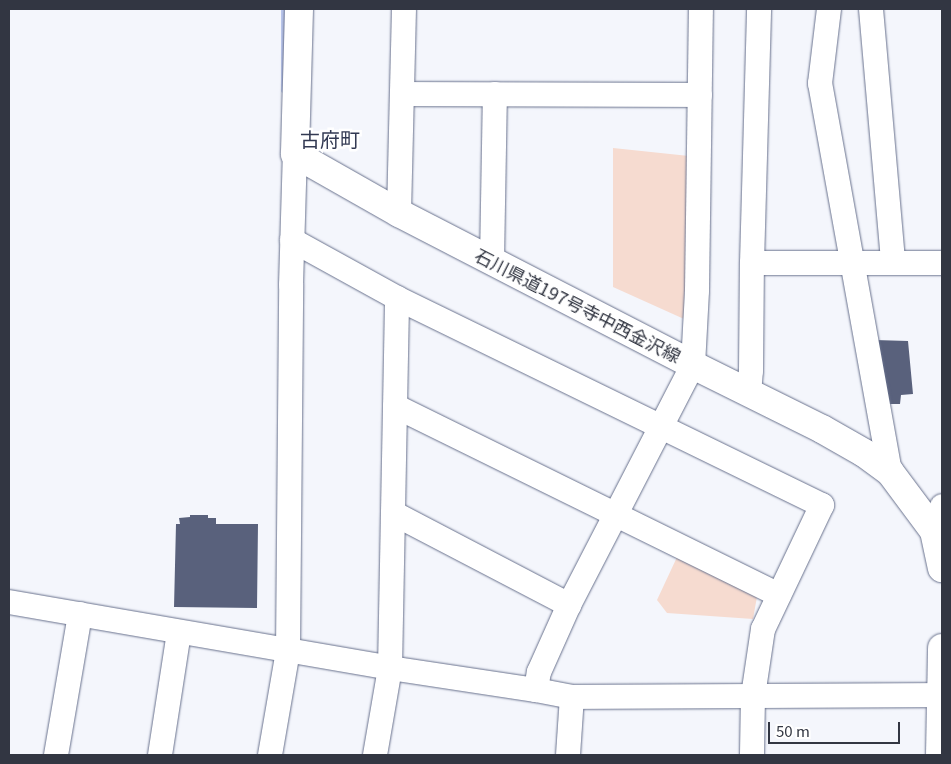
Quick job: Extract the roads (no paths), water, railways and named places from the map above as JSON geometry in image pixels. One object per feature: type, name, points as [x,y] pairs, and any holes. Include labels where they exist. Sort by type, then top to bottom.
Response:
[{"type":"main road","points":[[295,154],[299,9]]},
{"type":"main road","name":"石川県道197号寺中西金沢線","points":[[295,154],[399,213],[864,452],[890,472],[938,518],[942,568]]},
{"type":"main road","points":[[940,755],[942,648]]},
{"type":"street","points":[[399,213],[404,9]]},
{"type":"street","points":[[536,690],[539,672],[569,605],[693,365],[697,290],[701,9]]},
{"type":"street","points":[[749,393],[759,9]]},
{"type":"street","points":[[829,9],[820,84],[890,472]]},
{"type":"street","points":[[871,9],[893,263]]},
{"type":"street","points":[[403,94],[700,95]]},
{"type":"street","points":[[492,261],[495,94]]},
{"type":"street","points":[[270,755],[288,651],[292,240],[295,154]]},
{"type":"street","points":[[292,240],[397,298],[822,505],[763,629],[753,696],[752,755]]},
{"type":"street","points":[[752,263],[942,263]]},
{"type":"street","points":[[375,755],[390,668],[397,298]]},
{"type":"street","points":[[395,406],[779,595]]},
{"type":"street","points":[[393,513],[569,605]]},
{"type":"street","points":[[9,602],[288,651],[572,697],[940,695]]},
{"type":"street","points":[[56,755],[80,614]]},
{"type":"street","points":[[160,755],[179,632]]},
{"type":"street","points":[[568,755],[572,697]]},
{"type":"waterway","points":[[283,9],[283,90]]},
{"type":"district","name":"古府町","points":[[330,138]]}]
